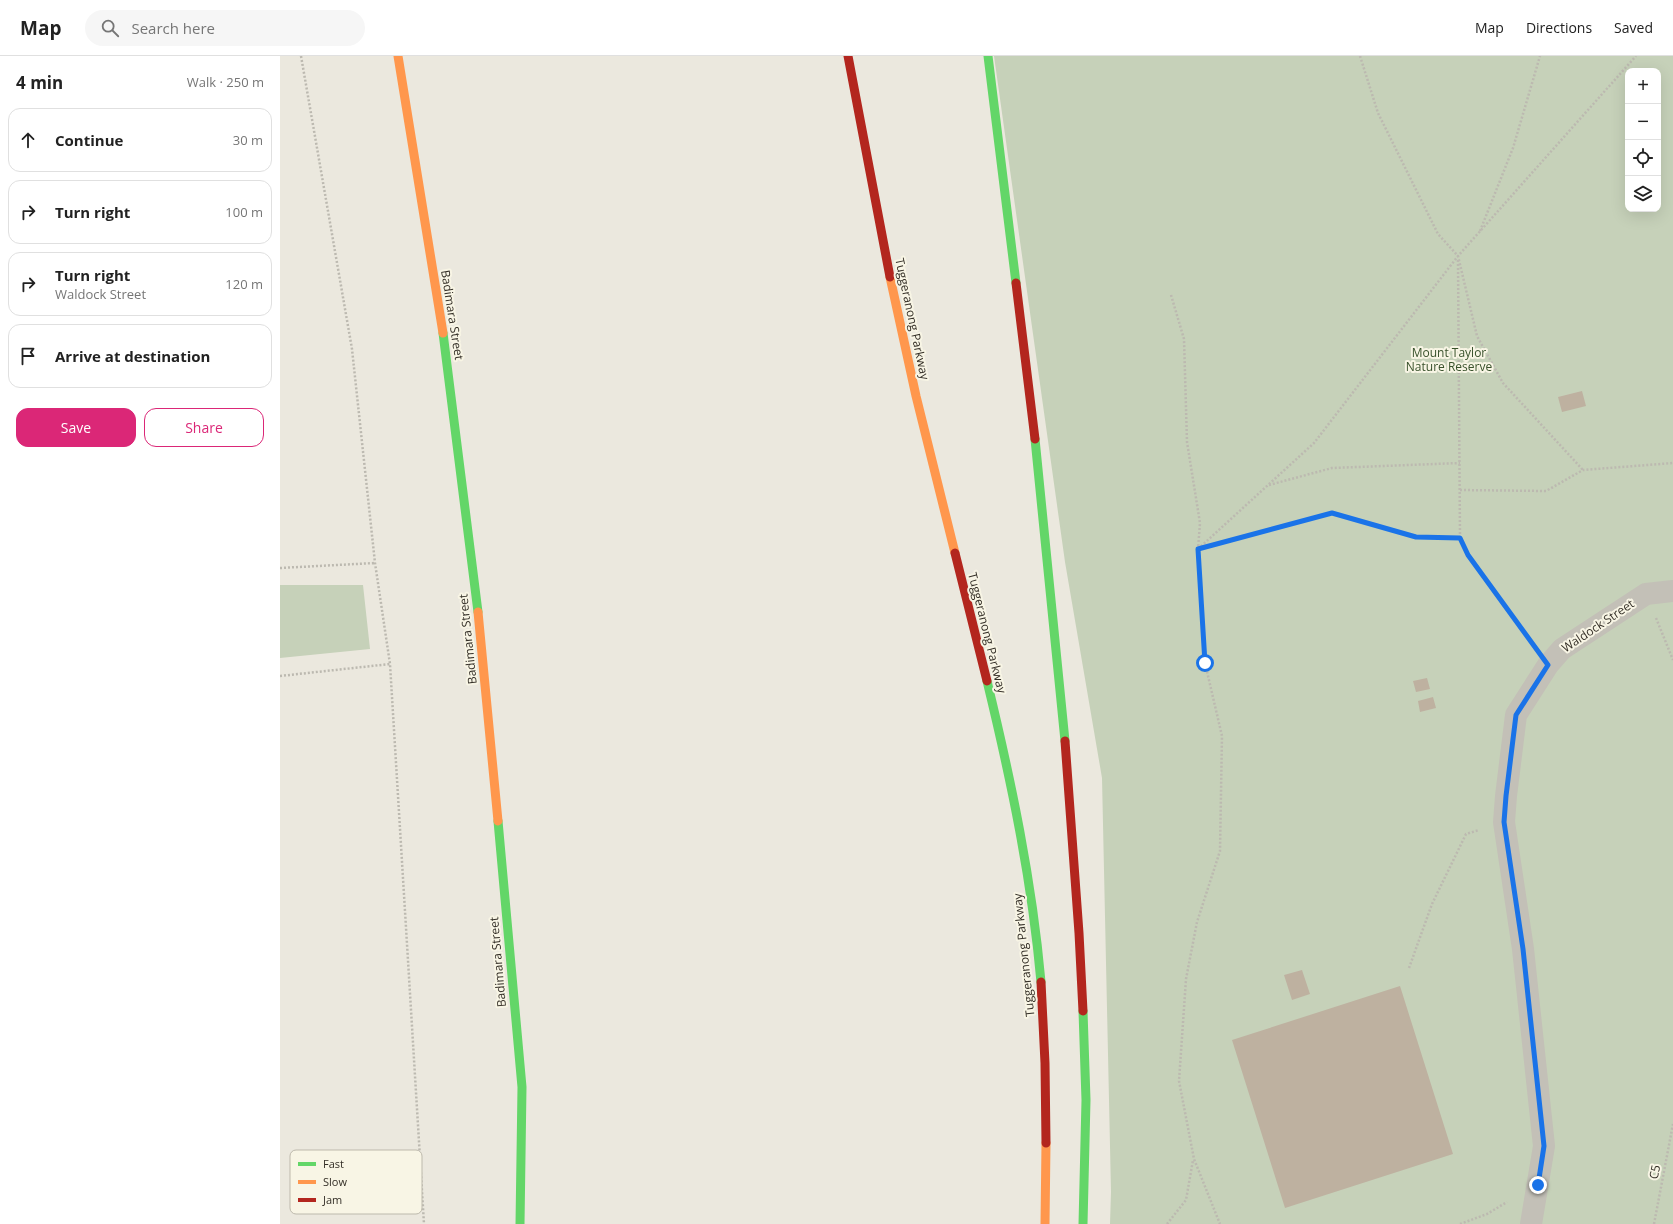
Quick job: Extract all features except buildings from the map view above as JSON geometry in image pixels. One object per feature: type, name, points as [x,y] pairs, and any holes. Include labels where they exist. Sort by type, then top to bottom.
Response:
[{"type":"main road","name":"Badimara Street","points":[[398,56],[446,349],[482,649],[522,1087],[520,1224]]},
{"type":"main road","name":"Tuggeranong Parkway","points":[[848,56],[877,213],[916,394],[1002,741],[1019,822],[1032,904],[1040,972],[1043,1040],[1045,1224]]},
{"type":"main road","points":[[988,56],[1059,660],[1067,757],[1079,930],[1085,1062],[1083,1224]]},
{"type":"street","name":"Waldock Street","points":[[1531,1224],[1544,1146],[1523,949],[1504,822],[1516,715],[1548,665],[1562,649],[1646,594],[1673,591]]},
{"type":"path","points":[[301,56],[352,349],[375,563],[390,664],[420,1150]]},
{"type":"path","points":[[1360,56],[1378,113],[1434,227],[1438,234],[1458,256],[1477,336],[1503,383],[1583,470]]},
{"type":"path","points":[[1479,233],[1513,148],[1540,56]]},
{"type":"path","points":[[1198,549],[1314,443],[1458,256],[1636,56]]},
{"type":"path","points":[[1458,256],[1460,538],[1468,555],[1548,665]]},
{"type":"path","points":[[1171,295],[1184,339],[1187,442],[1200,523],[1198,549],[1205,663],[1222,736],[1220,851],[1197,922],[1186,979],[1179,1081],[1194,1159],[1220,1224]]},
{"type":"path","points":[[1268,485],[1332,468],[1460,463]]},
{"type":"path","points":[[1460,490],[1546,491],[1583,470],[1673,463]]},
{"type":"path","points":[[1198,549],[1332,513],[1416,537],[1460,538]]},
{"type":"path","points":[[280,568],[375,563]]},
{"type":"path","points":[[1646,594],[1673,660]]},
{"type":"path","points":[[280,676],[390,664]]},
{"type":"path","points":[[1409,968],[1432,904],[1466,834],[1504,822]]},
{"type":"path","name":"C5","points":[[1654,1224],[1673,1124]]},
{"type":"path","points":[[1167,1224],[1186,1200],[1194,1159]]},
{"type":"path","points":[[1460,1224],[1487,1214],[1538,1185]]},
{"type":"path","points":[[422,1191],[424,1224]]},
{"type":"green space","name":"Mount Taylor Nature Reserve","points":[[994,56],[1673,56],[1673,1224],[1110,1224],[1111,1192],[1102,778],[1065,562]]},
{"type":"green space","points":[[280,585],[363,585],[370,649],[280,658]]},
{"type":"traffic: fast","points":[[988,56],[1016,283]]},
{"type":"traffic: fast","points":[[443,333],[478,612]]},
{"type":"traffic: fast","points":[[1035,439],[1065,741]]},
{"type":"traffic: fast","points":[[987,681],[1020,830],[1032,906],[1041,982]]},
{"type":"traffic: fast","points":[[498,821],[522,1087],[520,1224]]},
{"type":"traffic: fast","points":[[1083,1011],[1086,1100],[1083,1224]]},
{"type":"traffic: slow","points":[[398,56],[443,333]]},
{"type":"traffic: slow","points":[[890,277],[916,396],[955,553]]},
{"type":"traffic: slow","points":[[478,612],[498,821]]},
{"type":"traffic: slow","points":[[1045,1224],[1046,1143]]},
{"type":"traffic: jam","points":[[848,56],[890,277]]},
{"type":"traffic: jam","points":[[1016,283],[1035,439]]},
{"type":"traffic: jam","points":[[955,553],[987,681]]},
{"type":"traffic: jam","points":[[1065,741],[1083,1011]]},
{"type":"traffic: jam","points":[[1041,982],[1045,1063],[1046,1143]]},
{"type":"route","points":[[1205,663],[1198,549],[1332,513],[1416,537],[1460,538],[1468,555],[1548,665],[1516,715],[1504,822],[1523,949],[1544,1146],[1538,1185]]}]
